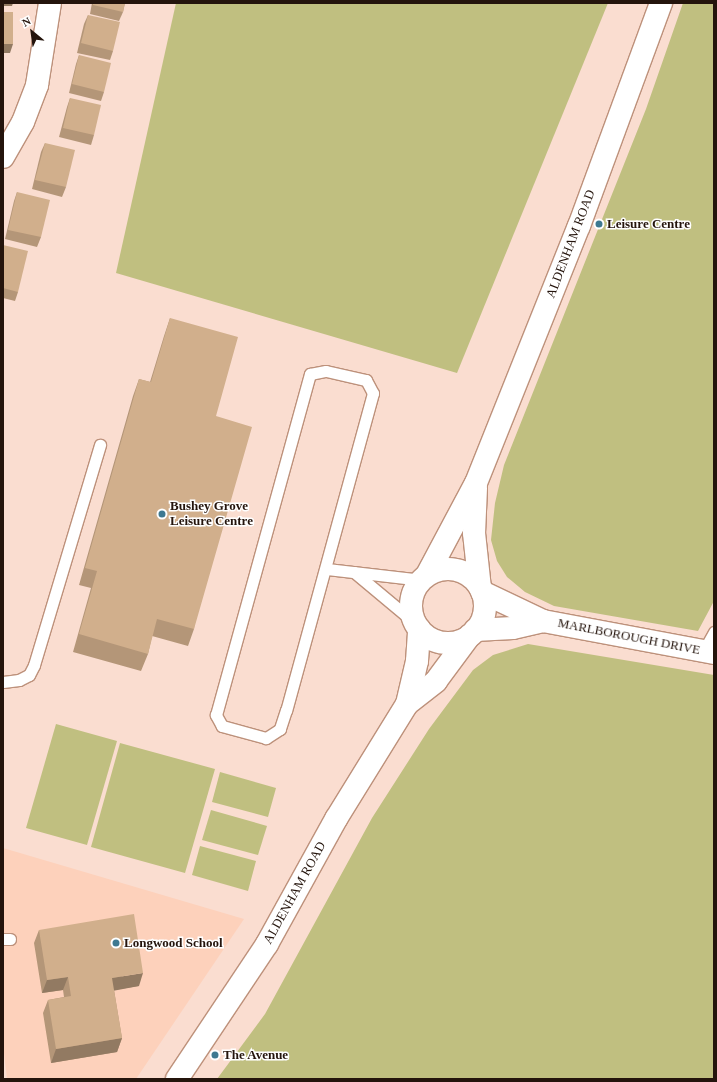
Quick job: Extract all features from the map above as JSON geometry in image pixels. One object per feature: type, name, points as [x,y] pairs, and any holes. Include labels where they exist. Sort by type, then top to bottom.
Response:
[{"type":"main road","points":[[3,157],[23,122],[37,85],[50,3]]},
{"type":"main road","name":"ALDENHAM ROAD","points":[[425,577],[476,483],[579,226],[661,3]]},
{"type":"main road","name":"ALDENHAM ROAD","points":[[476,483],[474,533],[481,590]]},
{"type":"main road","points":[[453,569],[467,574],[481,590],[484,612],[472,633],[451,643],[439,642],[417,626],[412,598],[425,577],[439,570],[453,569]]},
{"type":"main road","name":"MARLBOROUGH DRIVE","points":[[481,590],[543,621],[709,652]]},
{"type":"main road","name":"MARLBOROUGH DRIVE","points":[[472,633],[513,628],[543,621]]},
{"type":"main road","name":"ALDENHAM ROAD","points":[[177,1079],[267,944],[336,819],[407,704],[417,661],[417,626]]},
{"type":"main road","name":"ALDENHAM ROAD","points":[[407,704],[436,681],[472,633]]},
{"type":"lane","points":[[326,371],[366,380],[373,393],[327,569],[280,729],[266,738],[222,726],[216,715],[300,408],[310,374],[326,371]]},
{"type":"lane","points":[[3,682],[19,680],[28,675],[34,665],[100,445]]},
{"type":"lane","points":[[327,569],[425,577]]},
{"type":"lane","points":[[354,572],[417,626]]},
{"type":"lane","points":[[709,652],[714,632]]},
{"type":"shaded area","points":[[176,3],[608,3],[457,373],[116,273]]},
{"type":"shaded area","points":[[683,3],[714,3],[714,601],[698,631],[554,606],[525,592],[507,577],[497,561],[491,540],[495,503],[504,465],[646,109]]},
{"type":"shaded area","points":[[528,644],[714,675],[714,1079],[217,1079],[265,1014],[372,818],[429,729],[473,670],[493,655]]},
{"type":"shaded area","points":[[56,724],[117,741],[87,845],[26,828]]},
{"type":"shaded area","points":[[120,743],[215,769],[185,873],[91,847]]},
{"type":"shaded area","points":[[220,772],[276,788],[268,817],[212,802]]},
{"type":"shaded area","points":[[211,810],[267,826],[258,855],[202,840]]},
{"type":"shaded area","points":[[200,846],[256,861],[248,891],[192,875]]},
{"type":"shaded area","name":"Longwood School","points":[[3,848],[244,919],[136,1079],[7,1079],[3,1045]]},
{"type":"building","points":[[93,3],[125,3],[123,12],[93,5]]},
{"type":"building","points":[[3,12],[13,12],[13,44],[3,44]]},
{"type":"building","points":[[88,15],[120,22],[113,51],[81,43]]},
{"type":"building","points":[[79,55],[111,63],[104,92],[72,84]]},
{"type":"building","points":[[70,98],[101,105],[94,135],[63,128]]},
{"type":"building","points":[[45,143],[75,150],[66,187],[35,180]]},
{"type":"building","points":[[17,192],[50,200],[41,237],[8,230]]},
{"type":"building","points":[[3,245],[28,251],[18,292],[3,288]]},
{"type":"building","name":"Bushey Grove Leisure Centre","points":[[170,318],[238,337],[216,416],[252,427],[194,629],[157,619],[148,654],[79,634],[97,571],[85,568],[139,379],[151,382]]},
{"type":"building","points":[[134,914],[143,973],[112,978],[122,1038],[56,1049],[48,1000],[71,996],[68,977],[47,980],[39,930]]},
{"type":"place","name":"Leisure Centre","points":[[599,224]]},
{"type":"place","name":"Bushey Grove Leisure Centre","points":[[162,514]]},
{"type":"place","name":"Longwood School","points":[[116,943]]},
{"type":"place","name":"The Avenue","points":[[215,1055]]}]
